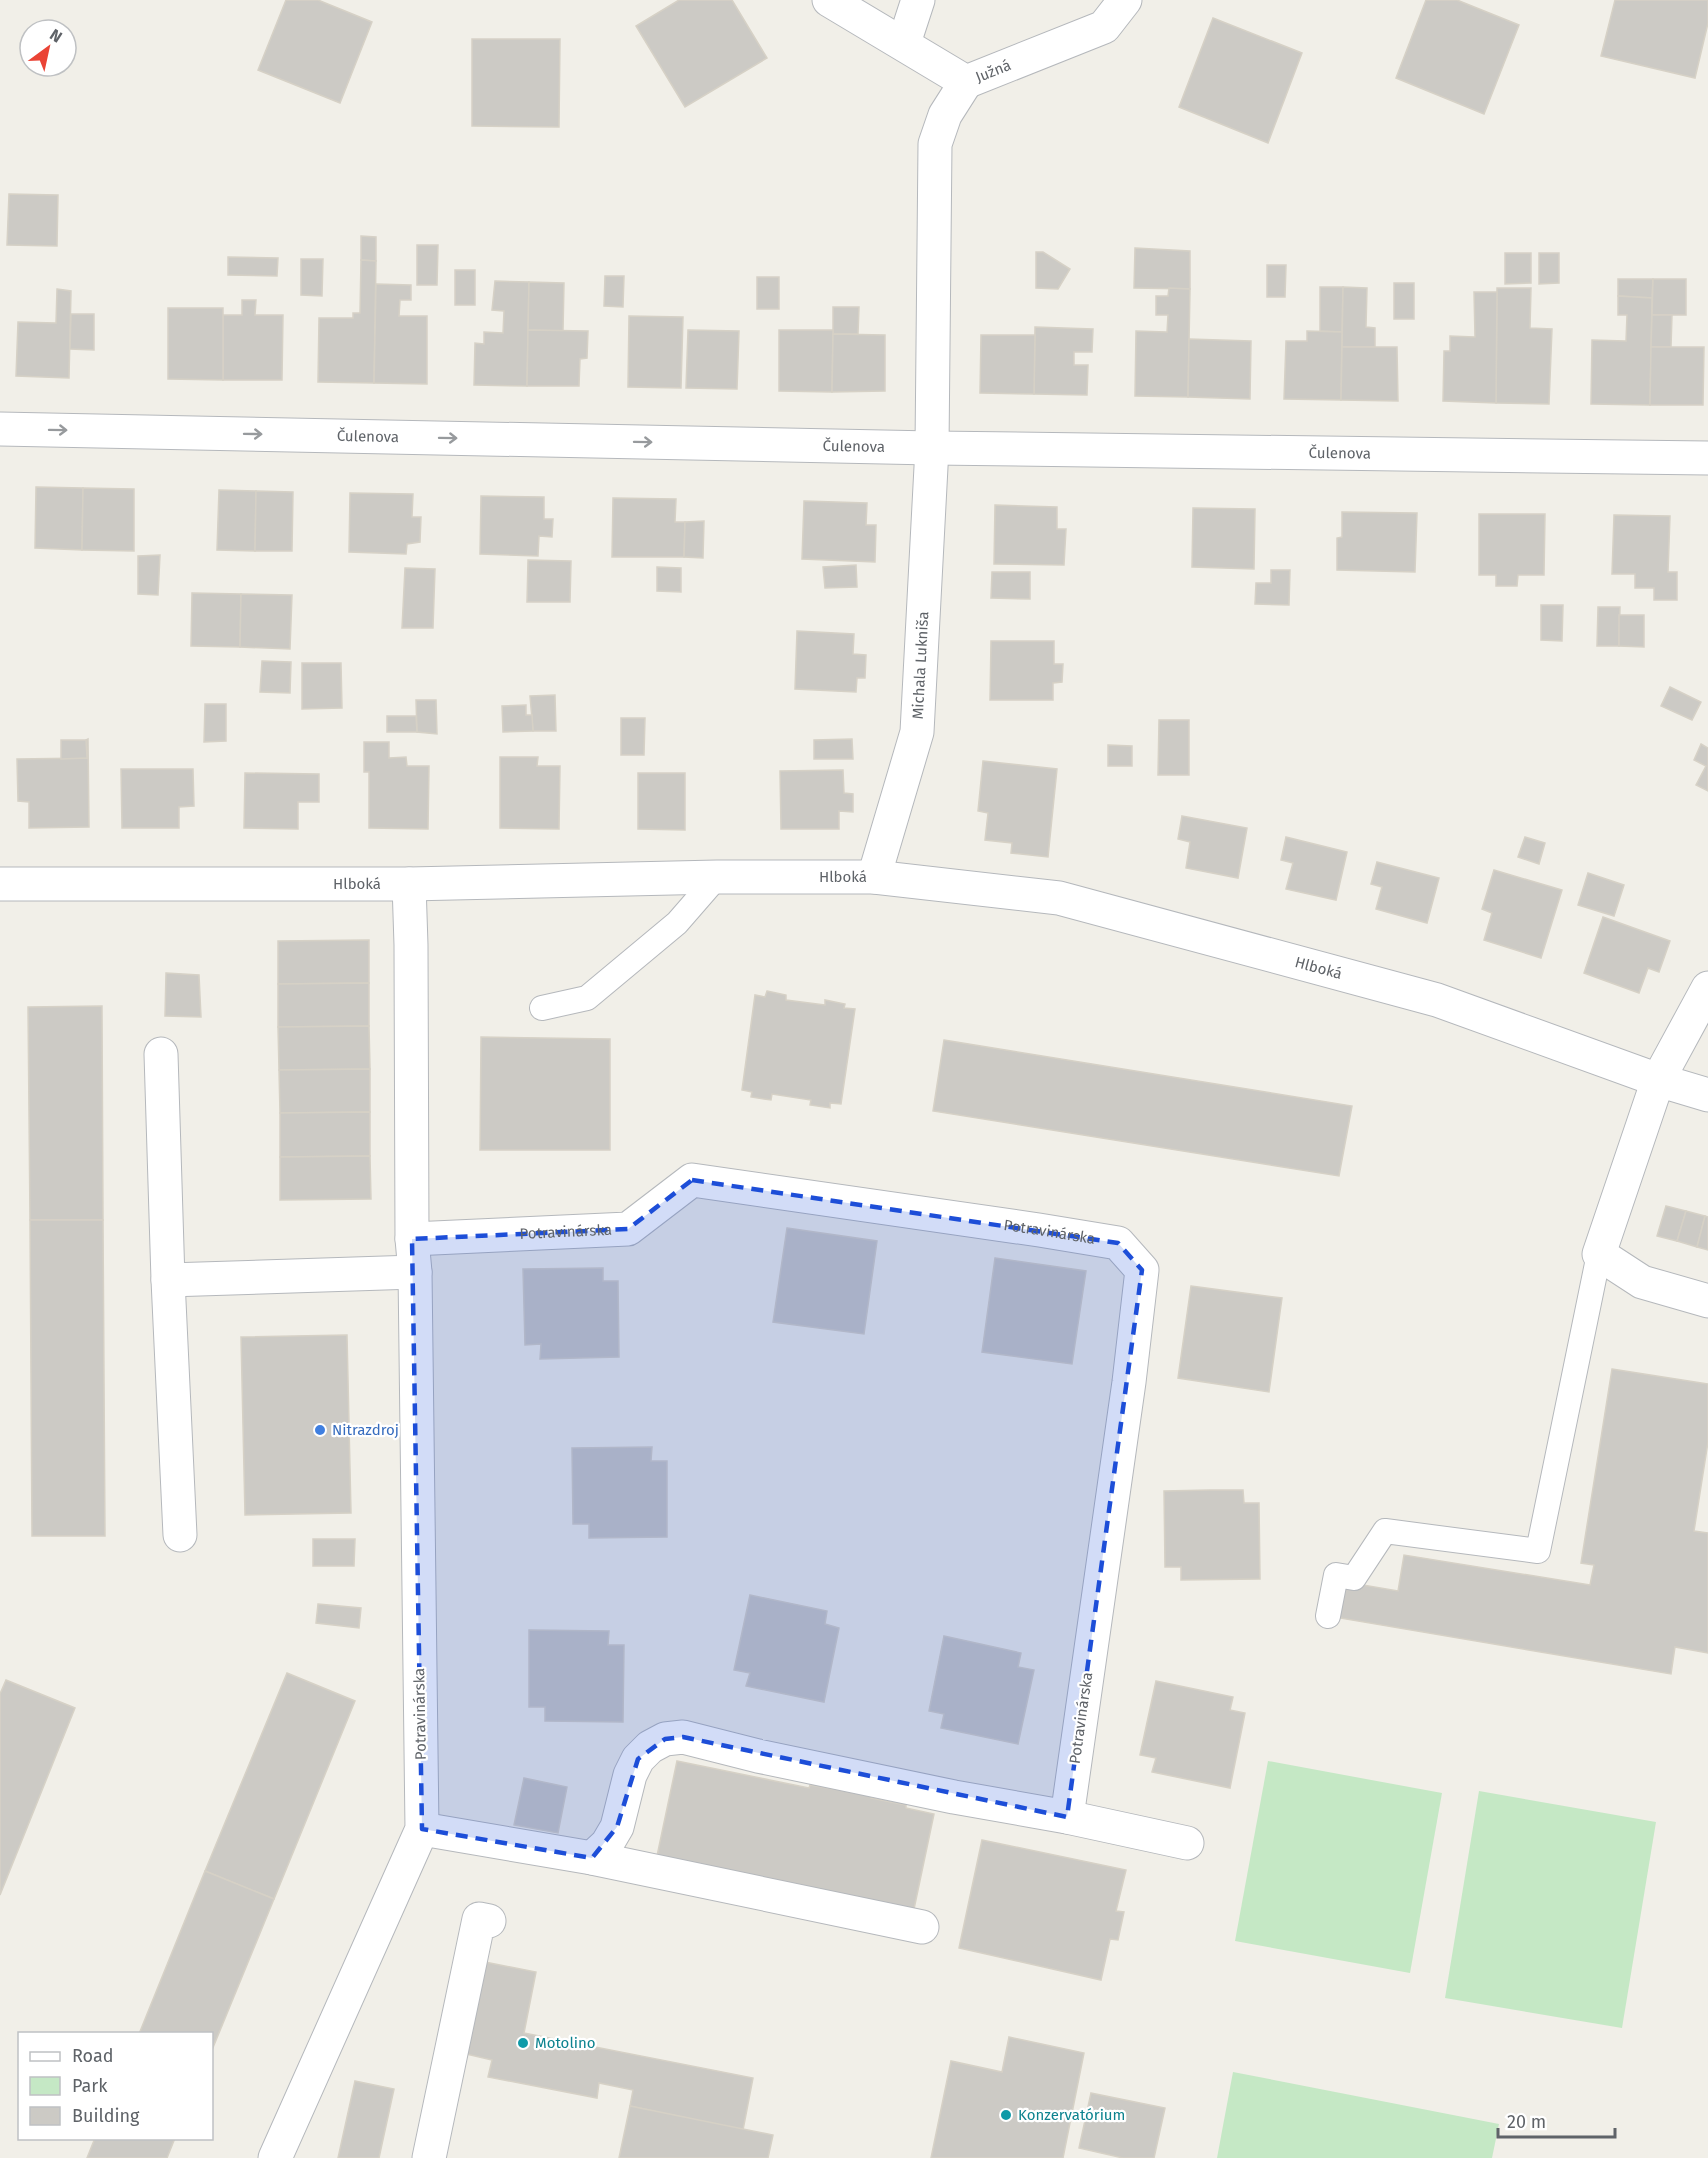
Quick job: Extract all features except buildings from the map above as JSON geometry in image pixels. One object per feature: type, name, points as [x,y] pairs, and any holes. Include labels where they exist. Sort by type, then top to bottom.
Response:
[{"type":"street","name":"Južná","points":[[829,0],[966,82],[1104,27],[1125,0]]},
{"type":"street","points":[[904,43],[918,0]]},
{"type":"street","name":"Michala Lukniša","points":[[874,877],[917,732],[932,448],[935,144],[945,115],[966,82]]},
{"type":"street","name":"Čulenova","points":[[0,429],[932,448],[1708,458]]},
{"type":"street","name":"Hlboká","points":[[0,884],[409,884],[717,877],[874,877],[1059,898],[1437,1000],[1658,1080],[1708,1095]]},
{"type":"street","name":"Potravinárska","points":[[275,2158],[422,1829],[415,1272],[412,1239],[409,884]]},
{"type":"street","points":[[1708,988],[1658,1080],[1599,1254],[1642,1282],[1708,1301]]},
{"type":"street","points":[[161,1054],[168,1280],[180,1535]]},
{"type":"street","name":"Potravinárska","points":[[412,1239],[628,1229],[692,1180],[1118,1243],[1142,1270],[1129,1382],[1067,1817]]},
{"type":"street","points":[[168,1280],[415,1272]]},
{"type":"street","points":[[592,1858],[608,1844],[617,1827],[630,1775],[638,1759],[650,1747],[665,1739],[682,1737],[931,1792],[1067,1817],[1186,1843]]},
{"type":"street","points":[[422,1829],[592,1858],[922,1927]]},
{"type":"street","points":[[429,2158],[479,1919],[489,1921]]},
{"type":"lane","points":[[542,1008],[587,998],[677,923],[717,877]]},
{"type":"lane","points":[[1328,1616],[1336,1575],[1354,1578],[1385,1531],[1538,1551],[1599,1254]]},
{"type":"highlighted area","points":[[692,1180],[1118,1243],[1142,1270],[1067,1817],[683,1737],[665,1739],[638,1759],[617,1827],[592,1858],[422,1829],[412,1239],[628,1229]]},
{"type":"green space","points":[[1268,1761],[1442,1793],[1410,1973],[1235,1941]]},
{"type":"green space","points":[[1479,1791],[1656,1822],[1622,2028],[1445,1998]]},
{"type":"green space","points":[[1233,2072],[1499,2124],[1492,2158],[1217,2158]]},
{"type":"place","name":"Nitrazdroj","points":[[320,1430]]},
{"type":"place","name":"Motolino","points":[[523,2043]]},
{"type":"place","name":"Konzervatórium","points":[[1006,2115]]}]
